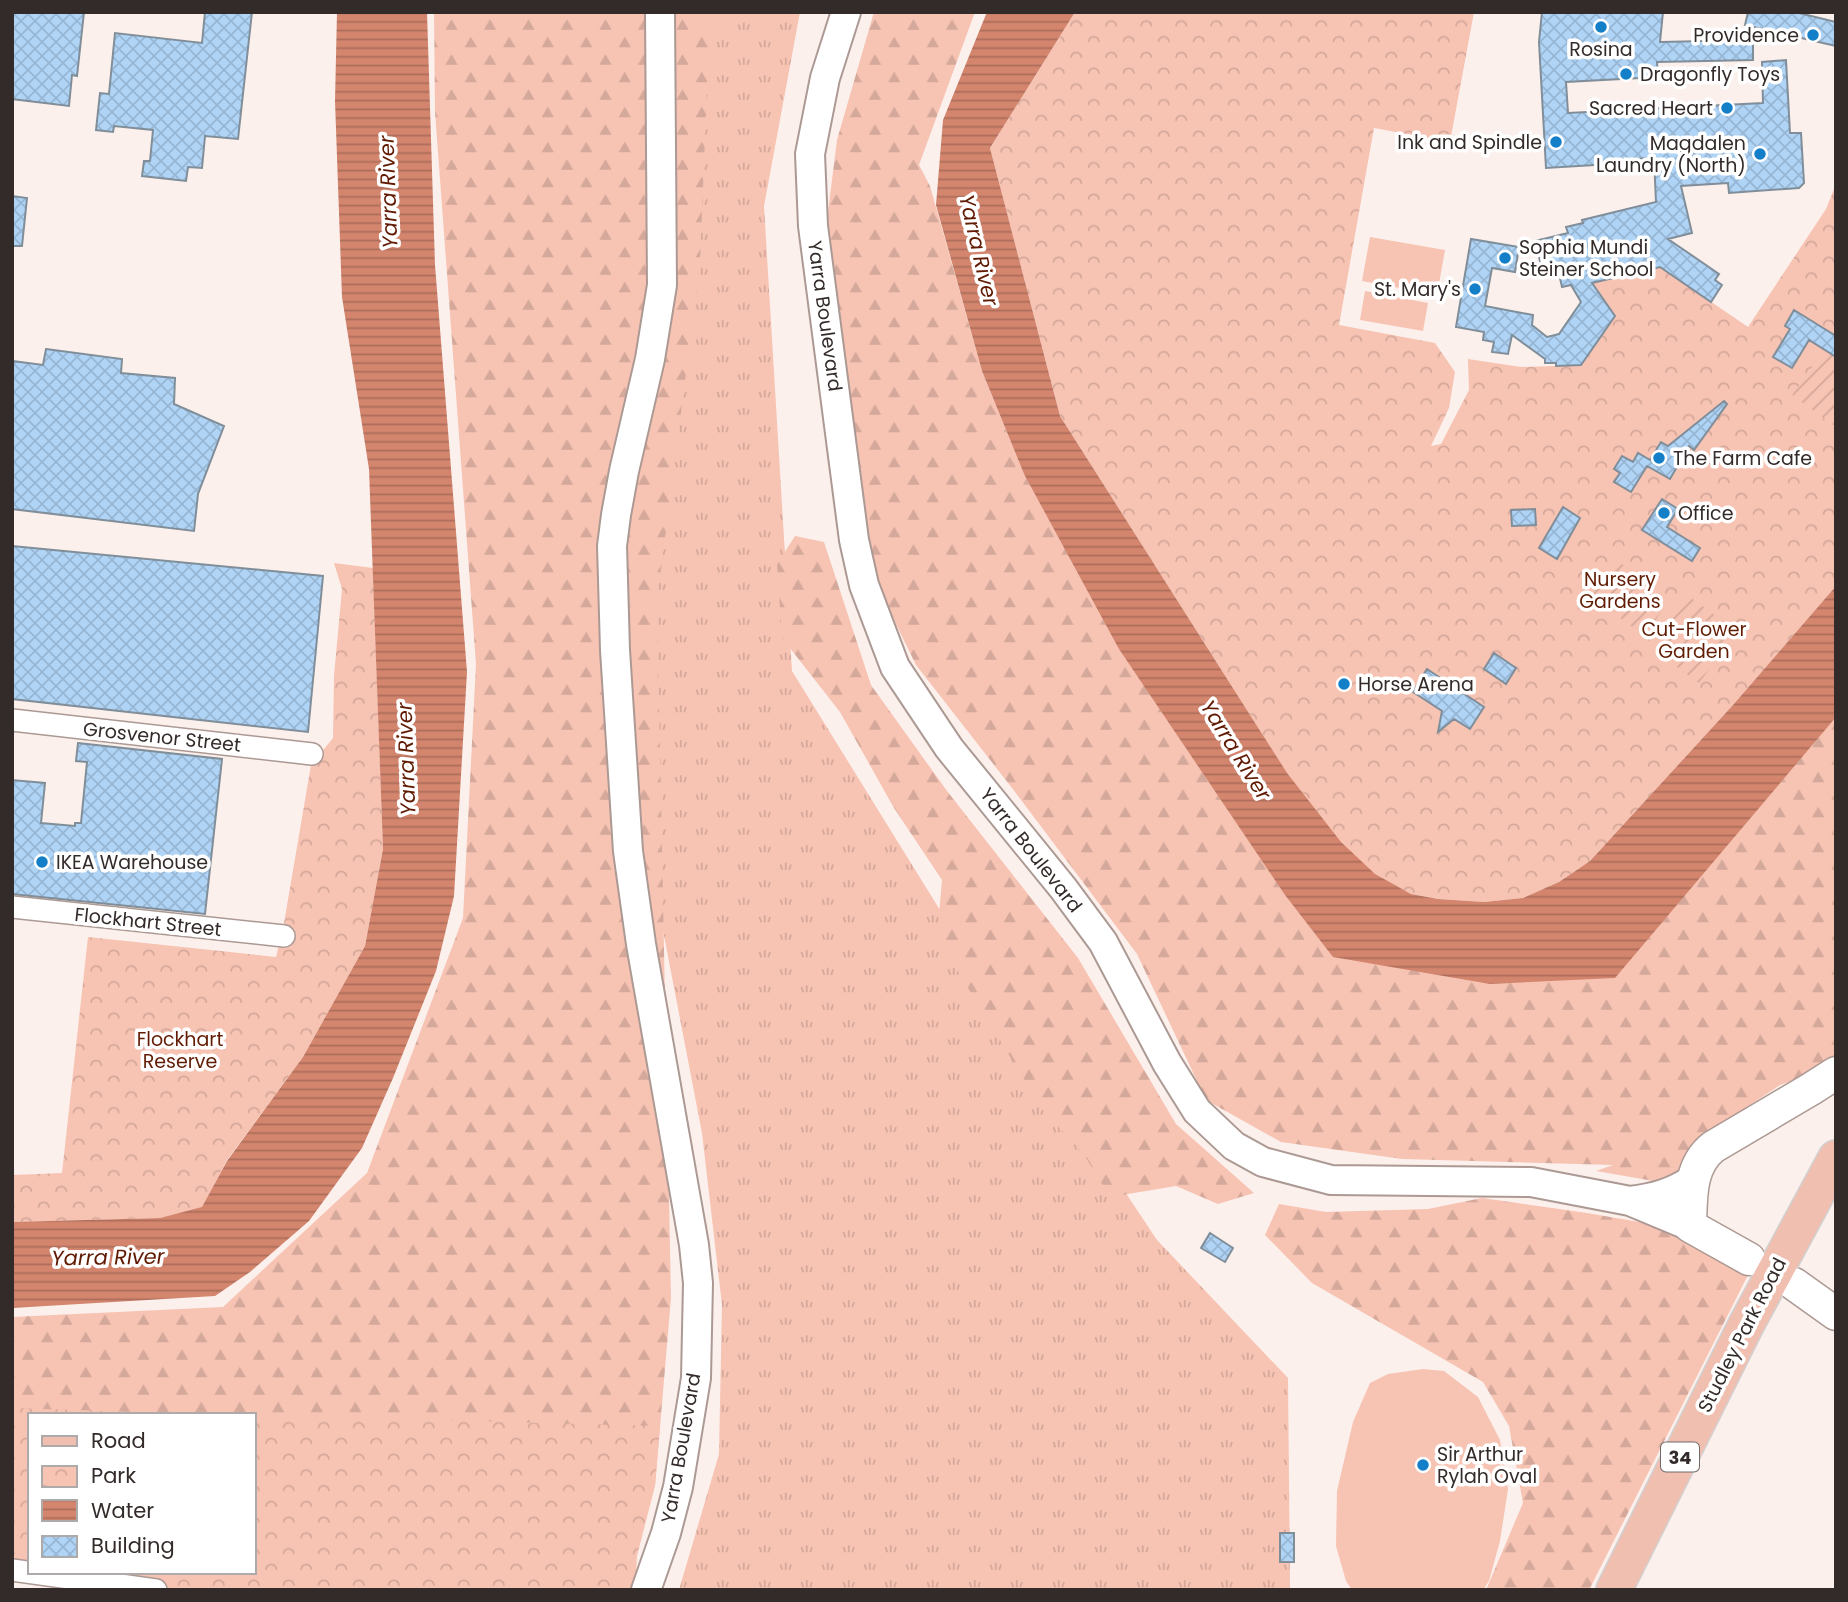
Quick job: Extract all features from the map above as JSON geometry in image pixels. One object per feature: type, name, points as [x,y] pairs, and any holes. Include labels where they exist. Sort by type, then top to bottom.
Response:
[{"type":"main road","points":[[1690,1226],[1693,1179],[1701,1159],[1713,1147],[1836,1073]]},
{"type":"main road","name":"Studley Park Road","points":[[1614,1590],[1746,1325],[1836,1158]]},
{"type":"main road","name":"Yarra Boulevard","points":[[1690,1226],[1749,1259]]},
{"type":"main road","points":[[1794,1284],[1836,1314]]},
{"type":"street","name":"Yarra Boulevard","points":[[646,1590],[666,1533],[688,1434],[696,1378],[698,1283],[694,1245],[641,944],[628,851],[613,592],[612,546],[616,515],[650,359],[662,285],[660,12]]},
{"type":"street","name":"Yarra Boulevard","points":[[846,12],[825,78],[810,154],[813,226],[854,540],[864,585],[895,667],[950,748],[1103,942],[1167,1063],[1196,1111],[1234,1146],[1263,1162],[1331,1180],[1531,1182],[1630,1201],[1690,1226]]},
{"type":"street","name":"Grosvenor Street","points":[[12,720],[312,754]]},
{"type":"street","name":"Flockhart Street","points":[[12,907],[284,936]]},
{"type":"street","points":[[1630,1201],[1667,1194],[1693,1179]]},
{"type":"street","points":[[41,1574],[156,1590]]},
{"type":"green space","points":[[434,12],[710,12],[700,263],[657,601],[671,1298],[655,1486],[348,1590],[256,1572],[256,1413],[28,1413],[12,1535],[12,1317],[223,1307],[367,1173],[463,918],[476,664],[435,112]]},
{"type":"green space","points":[[692,12],[800,12],[764,206],[792,671],[974,965],[1157,1240],[1288,1378],[1290,1590],[679,1590],[719,1454],[722,1305],[702,1133],[661,920],[634,525]]},
{"type":"green space","points":[[874,12],[975,12],[919,165],[930,186],[982,371],[1024,474],[1490,984],[1836,717],[1836,1060],[1780,1085],[1747,1107],[1717,1131],[1683,1172],[1665,1183],[1596,1171],[1613,1165],[1402,1159],[1281,1142],[1206,1100],[1137,954],[916,665],[871,573],[827,220],[837,140]]},
{"type":"green space","points":[[1075,12],[1474,12],[1450,142],[1374,128],[1339,325],[1435,343],[1455,372],[1449,408],[1431,446],[1441,444],[1469,390],[1468,359],[1521,367],[1581,365],[1615,316],[1592,283],[1660,267],[1748,327],[1826,209],[1836,184],[1836,586],[1733,705],[1590,861],[1559,882],[1523,898],[1484,902],[1411,894],[1375,874],[1341,842],[1287,773],[1060,416],[990,148]]},
{"type":"green space","points":[[1370,237],[1445,250],[1437,295],[1362,281]]},
{"type":"green space","points":[[1365,291],[1428,303],[1423,331],[1360,320]]},
{"type":"green space","points":[[1836,334],[1836,427],[1792,395]]},
{"type":"green space","points":[[795,536],[824,542],[871,685],[947,791],[1078,958],[1176,1124],[1254,1193],[1218,1204],[1176,1186],[1110,1197],[1083,1153],[1042,1109],[937,937],[942,880],[894,808],[840,712],[782,638],[777,564]]},
{"type":"green space","name":"Nursery Gardens","points":[[1615,559],[1657,590],[1652,597],[1665,607],[1644,636],[1589,594]]},
{"type":"green space","name":"Flockhart Reserve","points":[[334,563],[373,568],[383,849],[365,946],[303,1057],[227,1160],[202,1208],[160,1218],[12,1222],[12,1175],[62,1173],[88,937],[276,957],[311,765],[333,738],[334,676],[342,589]]},
{"type":"green space","name":"Cut-Flower Garden","points":[[1689,596],[1737,632],[1699,683],[1651,648]]},
{"type":"green space","points":[[1482,1198],[1645,1223],[1748,1275],[1589,1590],[1486,1590],[1523,1503],[1509,1426],[1483,1382],[1312,1283],[1265,1235],[1279,1204],[1326,1212],[1428,1209]]},
{"type":"green space","name":"Sir Arthur Rylah Oval","points":[[1423,1369],[1444,1371],[1478,1397],[1500,1440],[1508,1489],[1500,1541],[1489,1581],[1483,1590],[1352,1590],[1346,1581],[1336,1546],[1337,1491],[1353,1422],[1370,1383],[1388,1374]]},
{"type":"green space","points":[[12,1408],[166,1413],[28,1413],[28,1572],[12,1570]]},
{"type":"green space","points":[[256,1415],[660,1426],[655,1486],[637,1556],[635,1590],[156,1590],[41,1574],[256,1574]]},
{"type":"water","name":"Yarra River","points":[[337,12],[427,12],[435,265],[467,672],[454,896],[436,971],[362,1148],[309,1221],[250,1272],[215,1296],[12,1308],[12,1222],[160,1218],[202,1207],[227,1161],[303,1057],[365,946],[383,849],[369,469],[342,297],[335,101]]},
{"type":"water","name":"Yarra River","points":[[987,12],[1075,12],[990,148],[1060,416],[1287,773],[1341,842],[1375,874],[1411,894],[1484,902],[1523,898],[1559,882],[1590,861],[1733,705],[1836,586],[1836,717],[1615,978],[1490,984],[1333,957],[1285,895],[1119,649],[1024,474],[982,371],[936,205],[943,120]]},
{"type":"building","points":[[12,12],[84,12],[77,76],[72,75],[69,106],[12,99]]},
{"type":"building","points":[[205,12],[252,12],[238,139],[205,136],[202,168],[188,167],[186,181],[142,176],[144,161],[150,161],[153,130],[114,126],[113,132],[96,130],[100,93],[109,94],[115,33],[202,43]]},
{"type":"building","points":[[1542,12],[1663,12],[1660,42],[1753,40],[1753,60],[1657,62],[1658,77],[1566,82],[1568,113],[1763,103],[1762,62],[1786,60],[1790,133],[1801,133],[1804,183],[1799,188],[1729,193],[1728,183],[1681,186],[1692,233],[1668,239],[1719,274],[1715,280],[1722,285],[1711,302],[1660,267],[1592,283],[1615,316],[1581,365],[1556,366],[1556,363],[1545,363],[1545,359],[1512,335],[1508,354],[1492,352],[1494,342],[1483,340],[1484,332],[1456,327],[1471,239],[1519,247],[1515,272],[1492,268],[1485,306],[1533,315],[1532,325],[1547,337],[1559,334],[1581,302],[1571,285],[1562,287],[1557,265],[1542,269],[1535,241],[1568,233],[1566,227],[1583,223],[1582,220],[1656,202],[1654,158],[1546,168],[1539,42]]},
{"type":"building","name":"Providence","points":[[1748,12],[1795,12],[1836,22],[1836,46],[1745,25]]},
{"type":"building","points":[[12,196],[27,198],[22,246],[12,246]]},
{"type":"building","points":[[1794,310],[1836,336],[1836,357],[1809,340],[1792,368],[1773,357],[1790,329],[1785,326]]},
{"type":"building","points":[[46,349],[122,359],[121,373],[175,378],[174,404],[224,426],[198,494],[194,531],[12,509],[12,361],[43,365]]},
{"type":"building","points":[[1724,401],[1727,404],[1694,450],[1689,446],[1670,479],[1647,466],[1631,492],[1614,482],[1620,473],[1614,469],[1622,456],[1633,462],[1638,453],[1650,460],[1661,442],[1668,446]]},
{"type":"building","points":[[1662,499],[1678,509],[1667,527],[1700,548],[1692,561],[1642,530]]},
{"type":"building","points":[[1563,507],[1580,518],[1557,559],[1539,548]]},
{"type":"building","points":[[1535,509],[1536,525],[1512,526],[1511,510]]},
{"type":"building","points":[[12,546],[323,576],[308,732],[12,699]]},
{"type":"building","points":[[1494,653],[1516,668],[1506,684],[1484,669]]},
{"type":"building","points":[[1427,669],[1484,707],[1470,729],[1454,719],[1438,732],[1442,711],[1413,692]]},
{"type":"building","points":[[78,743],[222,759],[205,914],[12,894],[12,780],[45,783],[41,823],[75,826],[75,823],[81,823],[87,762],[76,761]]},
{"type":"building","points":[[1210,1233],[1233,1248],[1225,1262],[1201,1248]]},
{"type":"building","points":[[1280,1533],[1294,1533],[1294,1562],[1280,1562]]},
{"type":"place","name":"Rosina","points":[[1601,27]]},
{"type":"place","name":"Providence","points":[[1813,35]]},
{"type":"place","name":"Dragonfly Toys","points":[[1626,74]]},
{"type":"place","name":"Sacred Heart","points":[[1727,108]]},
{"type":"place","name":"Ink and Spindle","points":[[1556,142]]},
{"type":"place","name":"Magdalen Laundry (North)","points":[[1760,154]]},
{"type":"place","name":"Sophia Mundi Steiner School","points":[[1505,258]]},
{"type":"place","name":"St. Mary's","points":[[1475,289]]},
{"type":"place","name":"The Farm Cafe","points":[[1659,458]]},
{"type":"place","name":"Office","points":[[1664,513]]},
{"type":"place","name":"Horse Arena","points":[[1344,684]]},
{"type":"place","name":"IKEA Warehouse","points":[[42,862]]},
{"type":"place","name":"Sir Arthur Rylah Oval","points":[[1423,1465]]}]
